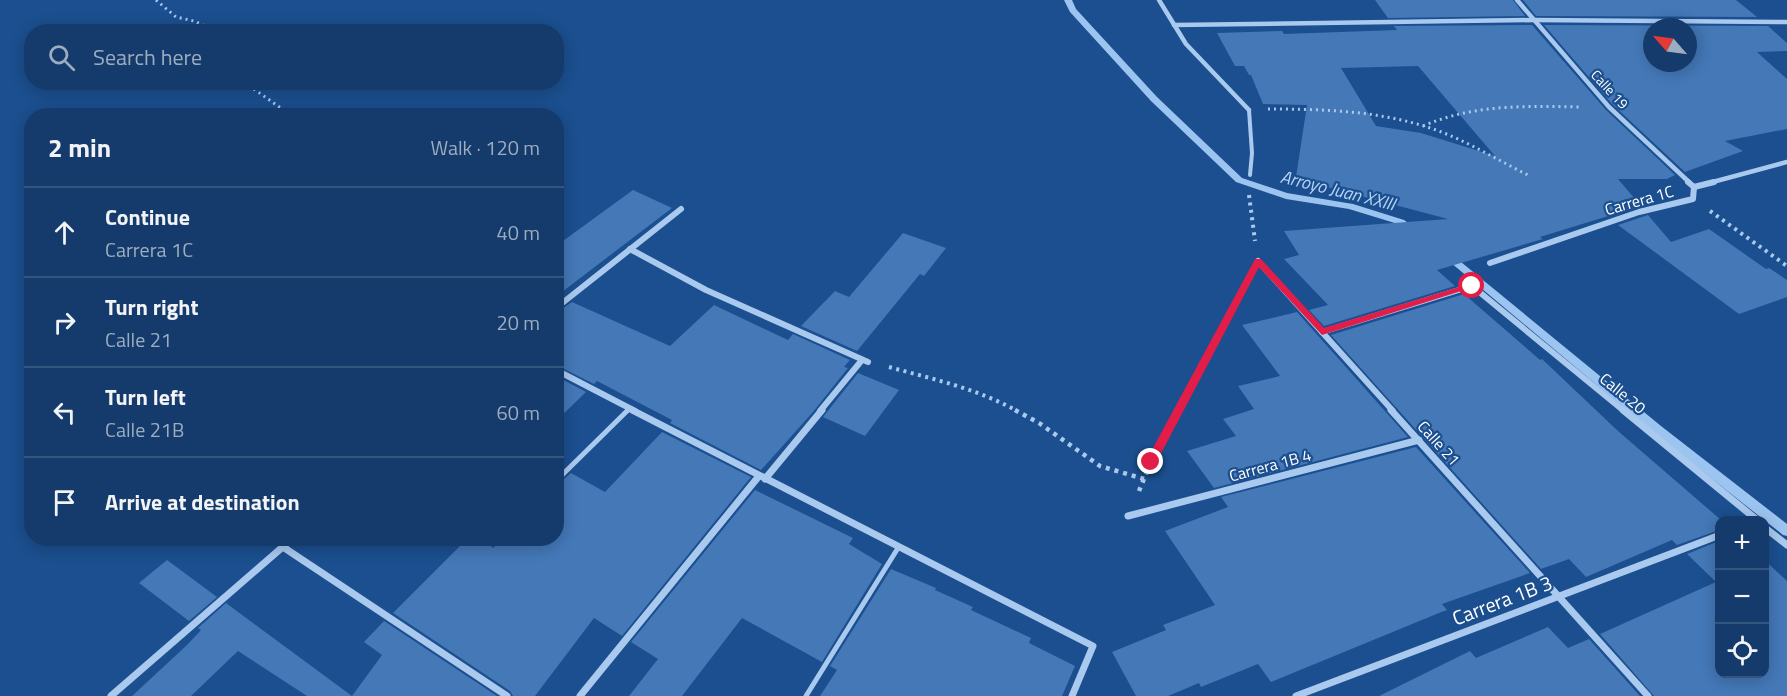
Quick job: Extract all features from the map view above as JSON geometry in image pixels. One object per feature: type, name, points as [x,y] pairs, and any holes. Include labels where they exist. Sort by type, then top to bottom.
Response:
[{"type":"street","points":[[1159,0],[1186,44],[1249,110]]},
{"type":"street","name":"Calle 19","points":[[1517,0],[1609,107],[1694,187]]},
{"type":"street","points":[[1174,25],[1534,20],[1787,22]]},
{"type":"street","name":"Carrera 1C","points":[[1490,263],[1639,212],[1693,199],[1694,187],[1787,162]]},
{"type":"street","points":[[564,302],[681,209]]},
{"type":"street","points":[[580,696],[762,477],[865,361],[706,290],[630,249]]},
{"type":"street","name":"Calle 21","points":[[1258,261],[1648,696]]},
{"type":"street","name":"Calle 20","points":[[1322,332],[1472,286],[1752,516]]},
{"type":"street","points":[[564,374],[898,548],[1093,646],[1072,696]]},
{"type":"street","name":"Carrera 1B 4","points":[[1128,516],[1419,440]]},
{"type":"street","points":[[1769,531],[1787,544]]},
{"type":"street","name":"Carrera 1B 3","points":[[1296,696],[1715,537]]},
{"type":"street","points":[[111,696],[283,547],[507,696]]},
{"type":"lane","points":[[1249,110],[1252,153],[1250,175]]},
{"type":"lane","points":[[564,474],[630,408]]},
{"type":"lane","points":[[806,696],[898,548]]},
{"type":"path","points":[[156,0],[176,17],[201,24]]},
{"type":"path","points":[[255,90],[281,108]]},
{"type":"path","points":[[1422,127],[1453,114],[1474,109],[1512,106],[1609,107]]},
{"type":"path","points":[[1249,110],[1318,108],[1399,120],[1443,133],[1530,176]]},
{"type":"path","points":[[1128,516],[1151,462],[1258,261],[1248,190]]},
{"type":"path","points":[[1693,199],[1787,266]]},
{"type":"path","points":[[865,361],[938,380],[999,401],[1039,423],[1100,466],[1144,478]]},
{"type":"building","points":[[1375,0],[1513,0],[1525,16],[1388,18]]},
{"type":"building","points":[[1523,0],[1736,0],[1757,17],[1536,16]]},
{"type":"building","points":[[1532,25],[1606,110],[1675,175],[1667,179],[1618,179],[1641,206],[1540,237],[1543,239],[1437,270],[1455,286],[1324,326],[1309,310],[1328,305],[1284,259],[1299,255],[1284,231],[1448,219],[1296,177],[1307,105],[1263,104],[1251,75],[1244,66],[1235,66],[1217,33],[1282,31],[1284,34],[1397,30],[1394,26]],"holes":[[[1418,66],[1495,156],[1421,133],[1376,126],[1341,68]]]},
{"type":"building","points":[[1544,25],[1643,25],[1643,72],[1697,72],[1697,26],[1768,26],[1787,43],[1787,51],[1757,52],[1787,79],[1787,129],[1725,141],[1743,151],[1685,172],[1612,104]]},
{"type":"building","points":[[633,190],[672,208],[564,290],[564,240]]},
{"type":"building","points":[[1648,215],[1671,242],[1709,229],[1766,269],[1769,268],[1787,280],[1787,297],[1739,314],[1618,225]]},
{"type":"building","points":[[903,233],[946,248],[924,276],[920,274],[857,351],[801,326],[835,291],[849,297]]},
{"type":"building","points":[[1464,294],[1540,360],[1542,359],[1618,431],[1716,516],[1715,531],[1677,545],[1672,540],[1586,577],[1569,559],[1541,569],[1331,335]]},
{"type":"building","points":[[572,302],[670,346],[714,305],[788,340],[793,334],[850,360],[844,367],[848,368],[813,412],[761,470],[670,423],[672,420],[597,381],[594,384],[564,369],[564,308]]},
{"type":"building","points":[[1297,312],[1408,437],[1214,488],[1187,451],[1236,436],[1223,419],[1254,409],[1238,386],[1280,376],[1242,325]]},
{"type":"building","points":[[858,373],[899,390],[865,436],[823,417]]},
{"type":"building","points":[[564,380],[586,392],[564,413]]},
{"type":"building","points":[[662,432],[751,477],[622,636],[594,618],[535,696],[513,696],[510,691],[393,613],[460,546],[491,546],[493,548],[495,546],[564,546],[564,479],[571,473],[605,492]]},
{"type":"building","points":[[1416,447],[1530,573],[1442,604],[1447,610],[1271,682],[1258,664],[1201,687],[1199,683],[1168,696],[1136,696],[1112,652],[1166,630],[1163,625],[1215,605],[1165,531],[1228,507],[1221,497]]},
{"type":"building","points":[[755,490],[853,538],[849,544],[882,564],[822,662],[742,618],[682,696],[629,696],[658,659],[631,642]]},
{"type":"building","points":[[1715,543],[1715,581],[1687,554]]},
{"type":"building","points":[[167,560],[217,597],[189,621],[139,583]]},
{"type":"building","points":[[1769,565],[1787,581],[1787,696],[1654,696],[1600,634],[1715,582],[1715,678],[1769,678]]},
{"type":"building","points":[[891,569],[973,607],[971,610],[1031,638],[1029,643],[1075,666],[1062,696],[820,696],[837,670],[830,666]]},
{"type":"building","points":[[226,603],[352,696],[307,696],[238,651],[191,696],[132,696],[187,645],[201,630],[198,628]]},
{"type":"building","points":[[384,621],[497,696],[352,696],[382,655],[364,642]]},
{"type":"building","points":[[1548,627],[1568,648],[1589,639],[1640,696],[1379,696],[1470,651],[1476,658]]},
{"type":"waterway","name":"Arroyo Juan XXIII","points":[[1068,0],[1073,10],[1154,99],[1239,180],[1286,196],[1350,206],[1401,222],[1413,230]]},
{"type":"waterway","name":"Arroyo Juan XXIII","points":[[1447,255],[1657,429],[1787,531]]},
{"type":"route","points":[[1151,462],[1258,261],[1322,332],[1472,286]]}]
